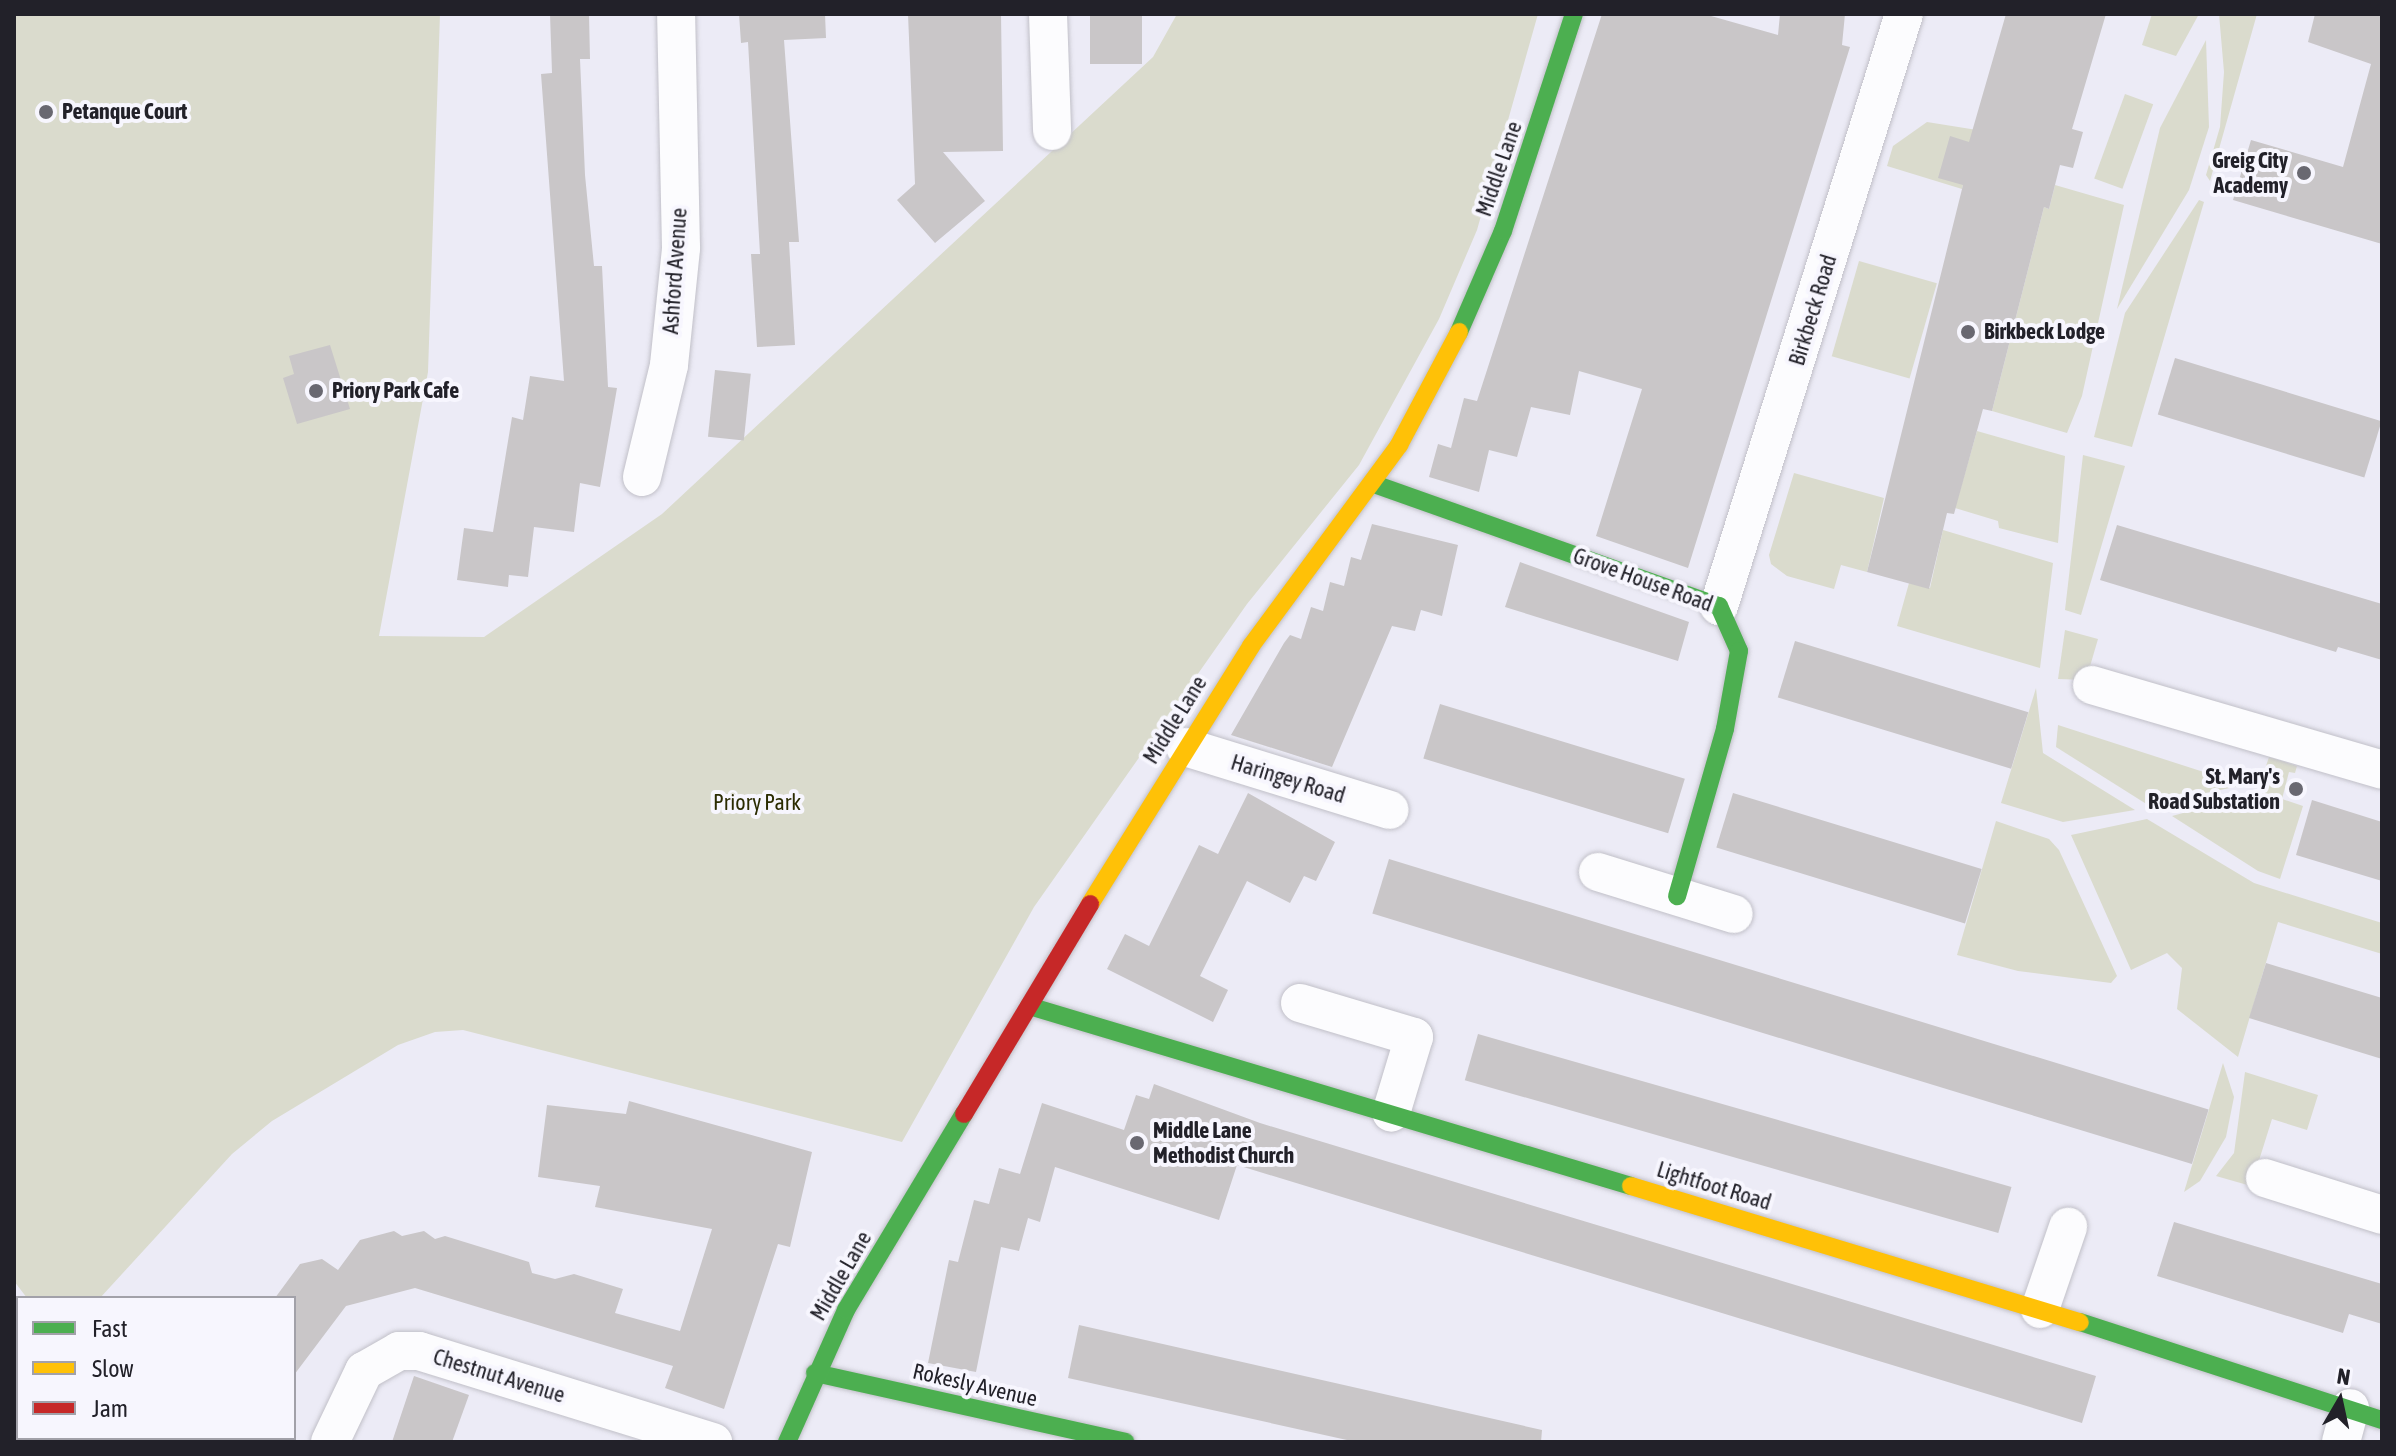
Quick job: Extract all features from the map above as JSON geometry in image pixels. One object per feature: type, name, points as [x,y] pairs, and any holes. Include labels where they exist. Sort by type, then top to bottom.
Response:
[{"type":"street","name":"Ashford Avenue","points":[[642,477],[669,365],[681,248],[676,14]]},
{"type":"street","points":[[1048,14],[1052,131]]},
{"type":"street","name":"Middle Lane","points":[[787,1442],[815,1373],[860,1287],[1185,747],[1251,646],[1374,484],[1463,324],[1498,244],[1574,14]]},
{"type":"street","name":"Birkbeck Road","points":[[1719,606],[1904,14]]},
{"type":"street","name":"Grove House Road","points":[[1374,484],[1719,606],[1739,651],[1725,729],[1677,896]]},
{"type":"street","points":[[2092,685],[2382,770]]},
{"type":"street","name":"Haringey Road","points":[[1185,747],[1390,810]]},
{"type":"street","points":[[1598,872],[1734,914]]},
{"type":"street","points":[[1300,1003],[1414,1037],[1391,1113]]},
{"type":"street","name":"Lightfoot Road","points":[[1029,1006],[2040,1309],[2357,1423]]},
{"type":"street","points":[[2265,1178],[2382,1215]]},
{"type":"street","points":[[2040,1309],[2068,1227]]},
{"type":"street","name":"Chestnut Avenue","points":[[330,1442],[364,1371],[379,1359],[409,1351],[713,1442]]},
{"type":"street","name":"Rokesly Avenue","points":[[815,1373],[1125,1442]]},
{"type":"green space","name":"Priory Park","points":[[14,14],[440,14],[428,372],[379,636],[484,637],[662,514],[1153,57],[1177,14],[1538,14],[1477,230],[1439,319],[1359,465],[1247,604],[1034,907],[902,1142],[463,1030],[435,1032],[398,1045],[272,1121],[232,1154],[102,1296],[25,1296],[14,1281]]},
{"type":"green space","points":[[2152,14],[2199,14],[2176,56],[2142,45]]},
{"type":"green space","points":[[2219,14],[2257,14],[2210,181],[2206,175],[2220,127],[2224,72]]},
{"type":"green space","points":[[2206,40],[2209,127],[2189,190],[2117,309],[2160,128]]},
{"type":"green space","points":[[2125,94],[2153,104],[2122,189],[2094,179]]},
{"type":"green space","points":[[1927,122],[1977,130],[1962,189],[1887,166],[1893,146]]},
{"type":"green space","points":[[2055,185],[2124,205],[2082,396],[2067,433],[1992,411],[2044,207],[2049,209]]},
{"type":"green space","points":[[2199,200],[2204,202],[2132,447],[2094,437],[2125,313]]},
{"type":"green space","points":[[1859,261],[1937,283],[1910,378],[1832,356]]},
{"type":"green space","points":[[1977,431],[2065,456],[2058,543],[1999,528],[1998,521],[1955,508]]},
{"type":"green space","points":[[2083,455],[2125,466],[2081,615],[2065,610]]},
{"type":"green space","points":[[1794,473],[1884,498],[1867,572],[1841,565],[1834,589],[1787,576],[1771,564],[1769,555]]},
{"type":"green space","points":[[1943,530],[2053,563],[2040,668],[1897,626],[1909,583],[1930,588]]},
{"type":"green space","points":[[2065,630],[2098,639],[2086,680],[2058,679]]},
{"type":"green space","points":[[2036,688],[2043,753],[2135,810],[2063,822],[2001,803]]},
{"type":"green space","points":[[2058,725],[2244,785],[2148,805],[2056,747]]},
{"type":"green space","points":[[2269,757],[2297,766],[2295,773],[2289,772],[2282,799],[2303,806],[2280,879],[2258,871],[2172,816],[2257,793]]},
{"type":"green space","points":[[2147,819],[2254,883],[2382,923],[2382,954],[2278,922],[2238,1057],[2177,1009],[2182,968],[2167,953],[2131,970],[2071,835]]},
{"type":"green space","points":[[1996,821],[2049,839],[2059,850],[2117,976],[2111,983],[2018,971],[1957,955]]},
{"type":"green space","points":[[2223,1063],[2234,1097],[2226,1137],[2200,1181],[2184,1192]]},
{"type":"green space","points":[[2245,1072],[2318,1095],[2307,1130],[2272,1119],[2251,1186],[2216,1176],[2234,1153]]},
{"type":"building","points":[[550,14],[589,14],[590,59],[580,59],[585,175],[594,266],[602,266],[608,387],[617,388],[600,487],[580,483],[574,532],[534,527],[528,577],[509,575],[508,587],[457,580],[464,528],[493,532],[512,417],[523,420],[530,376],[564,381],[541,74],[552,73]]},
{"type":"building","points":[[739,14],[825,14],[826,38],[784,40],[799,242],[789,242],[795,345],[757,347],[751,254],[760,254],[748,42],[741,43]]},
{"type":"building","points":[[908,14],[1001,14],[1003,151],[943,152],[985,201],[935,243],[897,200],[915,184]]},
{"type":"building","points":[[1090,14],[1142,14],[1142,64],[1090,64]]},
{"type":"building","points":[[1602,14],[1704,14],[1778,35],[1780,14],[1845,14],[1842,45],[1850,47],[1688,568],[1596,536],[1642,389],[1579,371],[1570,415],[1531,407],[1517,457],[1489,450],[1479,492],[1429,477],[1438,444],[1451,448],[1464,398],[1477,401]]},
{"type":"building","name":"Birkbeck Lodge","points":[[2006,14],[2106,14],[2072,129],[2083,132],[2073,168],[2060,165],[2049,209],[2044,207],[1992,411],[1983,409],[1954,514],[1947,513],[1929,589],[1867,572],[1963,185],[1938,178],[1950,136],[1969,142]]},
{"type":"building","points":[[2315,14],[2382,14],[2382,244],[2233,200],[2251,140],[2343,167],[2371,64],[2308,42]]},
{"type":"building","name":"Priory Park Cafe","points":[[330,345],[350,409],[297,424],[283,378],[294,374],[289,356]]},
{"type":"building","points":[[2175,358],[2382,421],[2364,478],[2158,414]]},
{"type":"building","points":[[715,370],[751,374],[744,440],[708,437]]},
{"type":"building","points":[[1372,524],[1458,545],[1442,616],[1421,610],[1415,631],[1392,626],[1332,767],[1231,735],[1284,643],[1290,635],[1301,639],[1311,607],[1323,611],[1330,582],[1344,586],[1351,557],[1361,560]]},
{"type":"building","points":[[2117,525],[2382,604],[2382,660],[2338,647],[2336,652],[2100,580]]},
{"type":"building","points":[[1520,562],[1689,622],[1678,661],[1505,607]]},
{"type":"building","points":[[1795,641],[2028,712],[2011,769],[1778,697]]},
{"type":"building","points":[[1440,704],[1685,779],[1668,833],[1423,759]]},
{"type":"building","points":[[1248,793],[1335,842],[1316,881],[1304,876],[1290,903],[1247,881],[1200,976],[1228,990],[1213,1022],[1107,969],[1125,934],[1149,946],[1199,845],[1218,854]]},
{"type":"building","points":[[1733,793],[1982,869],[1965,924],[1716,848]]},
{"type":"building","points":[[2312,800],[2382,822],[2382,881],[2296,855]]},
{"type":"building","points":[[1389,859],[2209,1110],[2192,1164],[1372,914]]},
{"type":"building","points":[[2266,963],[2382,998],[2382,1059],[2249,1018]]},
{"type":"building","points":[[1478,1034],[2012,1187],[1998,1233],[1465,1080]]},
{"type":"building","points":[[1154,1084],[1260,1123],[2096,1376],[2082,1423],[1237,1165],[1219,1220],[1055,1167],[1040,1222],[1028,1218],[1019,1251],[1001,1247],[976,1372],[928,1363],[949,1260],[958,1262],[974,1200],[989,1204],[999,1168],[1020,1174],[1042,1103],[1124,1130],[1136,1095],[1149,1099]]},
{"type":"building","points":[[629,1101],[812,1152],[790,1247],[778,1244],[724,1409],[665,1388],[673,1366],[415,1288],[346,1306],[296,1372],[296,1296],[276,1296],[300,1264],[322,1259],[338,1270],[360,1240],[394,1231],[402,1236],[424,1231],[435,1239],[445,1236],[529,1262],[532,1273],[555,1279],[574,1274],[623,1289],[615,1313],[680,1331],[712,1229],[595,1207],[600,1186],[538,1177],[547,1105],[626,1114]]},
{"type":"building","points":[[2174,1222],[2382,1284],[2382,1324],[2349,1314],[2343,1333],[2157,1276]]},
{"type":"building","points":[[1079,1325],[1542,1430],[1541,1442],[1356,1442],[1068,1378]]},
{"type":"building","points":[[414,1376],[469,1395],[452,1442],[392,1442]]},
{"type":"traffic: fast","points":[[1459,332],[1503,231],[1574,14]]},
{"type":"traffic: fast","points":[[1374,484],[1719,606],[1739,651],[1725,729],[1677,896]]},
{"type":"traffic: fast","points":[[1029,1006],[1631,1186]]},
{"type":"traffic: fast","points":[[787,1442],[846,1310],[964,1114]]},
{"type":"traffic: fast","points":[[2080,1322],[2382,1420]]},
{"type":"traffic: fast","points":[[815,1373],[1125,1442]]},
{"type":"traffic: slow","points":[[1090,904],[1251,646],[1399,445],[1459,332]]},
{"type":"traffic: slow","points":[[1631,1186],[2080,1322]]},
{"type":"traffic: jam","points":[[964,1114],[1090,904]]},
{"type":"place","name":"Petanque Court","points":[[46,112]]},
{"type":"place","name":"Greig City Academy","points":[[2304,173]]},
{"type":"place","name":"Birkbeck Lodge","points":[[1968,332]]},
{"type":"place","name":"Priory Park Cafe","points":[[316,391]]},
{"type":"place","name":"St. Mary's Road Substation","points":[[2296,789]]},
{"type":"place","name":"Middle Lane Methodist Church","points":[[1137,1143]]}]
